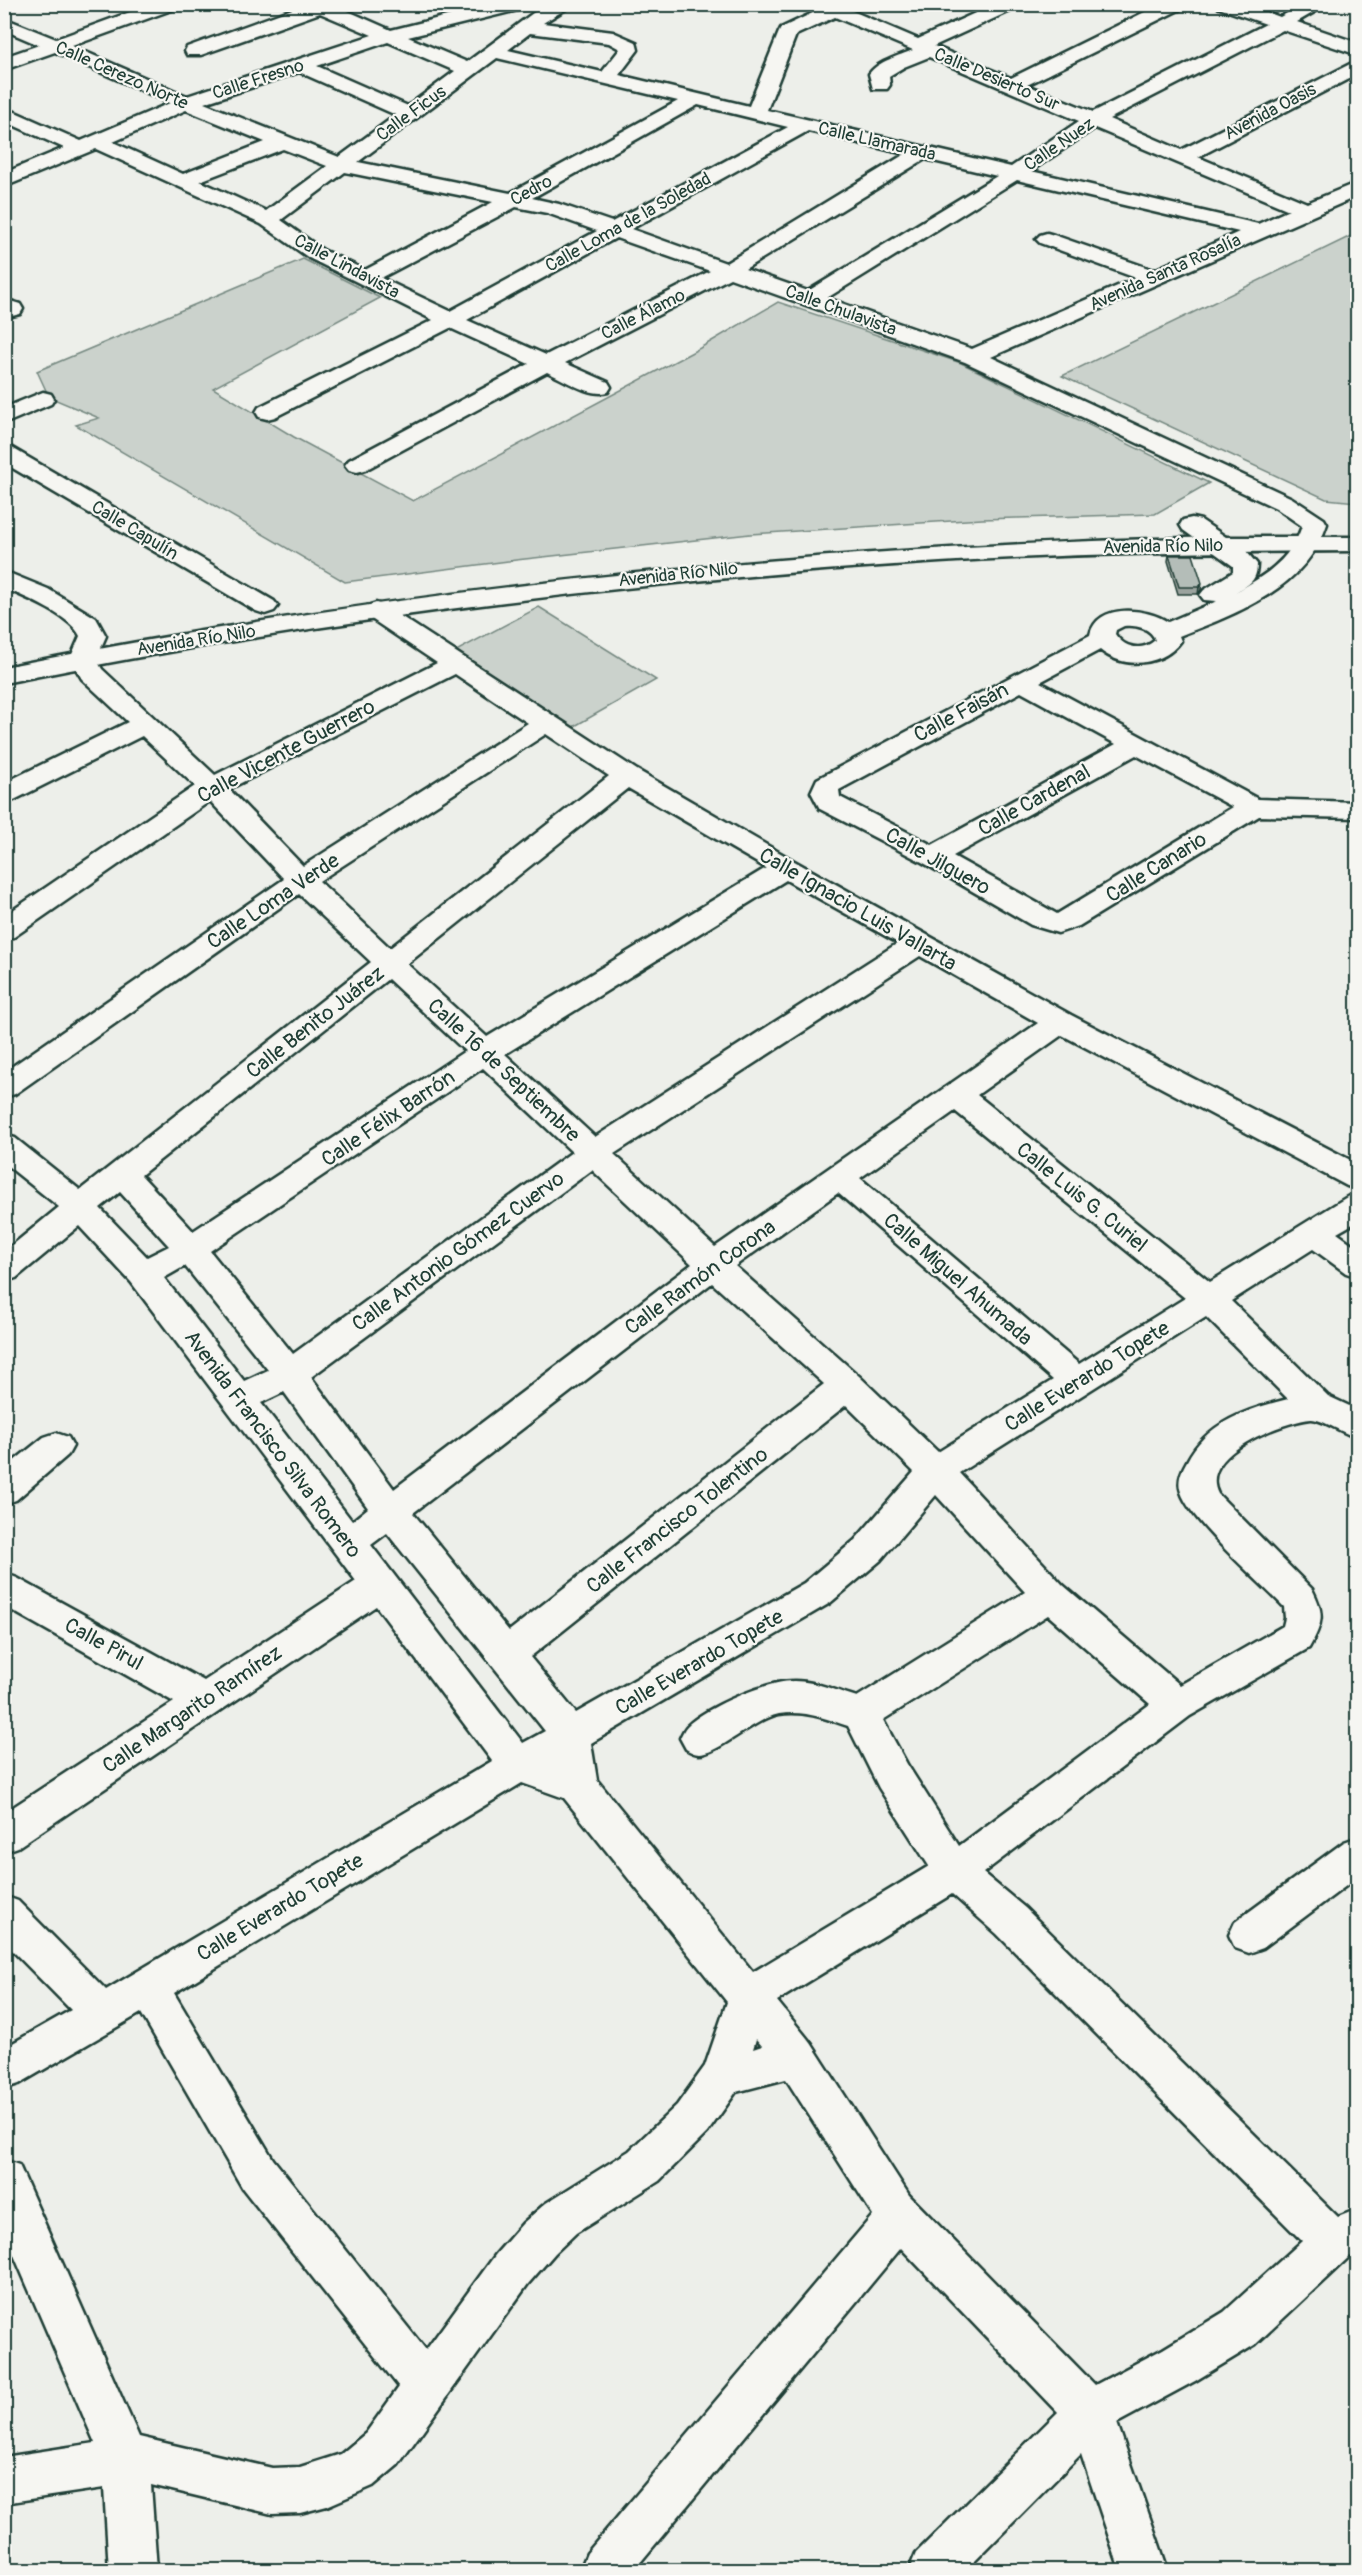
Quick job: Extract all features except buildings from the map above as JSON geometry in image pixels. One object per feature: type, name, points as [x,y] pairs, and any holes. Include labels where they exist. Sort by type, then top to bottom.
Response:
[{"type":"street","points":[[4,64],[171,4]]},
{"type":"street","points":[[880,85],[879,74],[883,71],[923,48],[1011,4]]},
{"type":"street","points":[[1011,86],[1177,4]]},
{"type":"street","points":[[1225,4],[1358,49]]},
{"type":"street","name":"Calle Nuez","points":[[810,299],[1015,173],[1093,120],[1319,4]]},
{"type":"street","points":[[519,5],[625,42],[629,50],[607,78]]},
{"type":"street","name":"Calle Fresno","points":[[4,181],[186,103],[388,36],[519,5]]},
{"type":"street","points":[[194,51],[317,6],[469,70]]},
{"type":"street","points":[[756,113],[788,32],[834,6]]},
{"type":"street","name":"Calle Desierto Sur","points":[[834,6],[923,48],[1306,210]]},
{"type":"street","points":[[109,9],[128,19]]},
{"type":"street","name":"Calle Ficus","points":[[268,220],[547,14]]},
{"type":"street","name":"Calle Cerezo Norte","points":[[4,23],[186,103],[341,165]]},
{"type":"street","name":"Calle Llamarada","points":[[494,52],[1260,231]]},
{"type":"street","points":[[300,65],[410,114]]},
{"type":"street","name":"Avenida Oasis","points":[[1183,157],[1358,66]]},
{"type":"street","points":[[963,84],[985,74]]},
{"type":"street","name":"Cedro","points":[[365,278],[513,200],[695,99]]},
{"type":"street","points":[[4,112],[90,145]]},
{"type":"street","name":"Calle Loma de la Soledad","points":[[267,412],[450,320],[805,125]]},
{"type":"street","points":[[182,180],[283,142]]},
{"type":"street","name":"Calle Lindavista","points":[[90,145],[182,180],[268,220],[316,254],[450,320],[600,387]]},
{"type":"street","name":"Calle Álamo","points":[[357,465],[547,363],[729,270],[922,152]]},
{"type":"street","name":"Calle Chulavista","points":[[341,165],[552,207],[973,357],[1284,503],[1312,534]]},
{"type":"street","name":"Avenida Santa Rosalía","points":[[973,357],[1358,188]]},
{"type":"street","points":[[1047,239],[1154,278]]},
{"type":"street","points":[[7,414],[43,399]]},
{"type":"street","name":"Calle Capulín","points":[[4,453],[266,606]]},
{"type":"street","points":[[1192,525],[1236,555],[1245,564],[1257,570],[1272,572],[1291,565]]},
{"type":"street","name":"Avenida Río Nilo","points":[[4,675],[88,647],[266,606],[525,570],[738,558],[1034,527],[1192,525],[1312,534],[1358,544]]},
{"type":"street","name":"Avenida Río Nilo","points":[[4,654],[88,647],[376,611],[738,558],[899,558],[962,551],[1219,544],[1312,534],[1358,525]]},
{"type":"street","points":[[1156,627],[1202,619],[1242,599],[1291,565],[1312,534]]},
{"type":"street","points":[[1156,627],[1245,575],[1245,564]]},
{"type":"street","name":"Calle 16 de Septiembre","points":[[4,578],[39,594],[87,623],[91,673],[212,787],[301,880],[389,963],[713,1265],[847,1385],[935,1472],[1050,1595],[1177,1705]]},
{"type":"street","name":"Calle Ignacio Luis Vallarta","points":[[376,611],[627,776],[786,868],[1060,1022],[1358,1178]]},
{"type":"street","name":"Calle Faisán","points":[[824,792],[827,785],[1109,643],[1102,630],[1113,621],[1134,618],[1156,627]]},
{"type":"street","points":[[1109,643],[1137,654],[1152,653],[1166,645],[1167,636],[1156,627]]},
{"type":"street","name":"Calle Vicente Guerrero","points":[[4,930],[212,787],[455,664]]},
{"type":"street","points":[[1028,685],[1253,807],[1358,810]]},
{"type":"street","name":"Calle Loma Verde","points":[[4,1087],[301,880],[547,722]]},
{"type":"street","points":[[4,794],[146,724]]},
{"type":"street","name":"Calle Cardenal","points":[[932,856],[1136,744]]},
{"type":"street","name":"Calle Benito Juárez","points":[[4,1270],[80,1206],[627,776]]},
{"type":"street","name":"Calle Jilguero","points":[[824,792],[830,803],[932,856],[1041,919],[1058,924]]},
{"type":"street","name":"Calle Canario","points":[[1058,924],[1069,920],[1253,807]]},
{"type":"street","name":"Calle Félix Barrón","points":[[143,1275],[190,1250],[486,1052],[786,868]]},
{"type":"street","name":"Calle Antonio Gómez Cuervo","points":[[239,1399],[290,1374],[593,1153],[918,944]]},
{"type":"street","name":"Calle Ramón Corona","points":[[348,1543],[713,1265],[1060,1022]]},
{"type":"street","name":"Calle Luis G. Curiel","points":[[956,1095],[1208,1299],[1316,1405],[1358,1425]]},
{"type":"street","name":"Avenida Francisco Silva Romero","points":[[4,1146],[80,1206],[143,1275],[518,1765]]},
{"type":"street","points":[[121,1174],[145,1197],[190,1250],[290,1374],[391,1512],[571,1735],[578,1785],[796,2056],[900,2217],[1090,2412],[1144,2571]]},
{"type":"street","name":"Calle Miguel Ahumada","points":[[839,1177],[1078,1382]]},
{"type":"street","name":"Calle Everardo Topete","points":[[4,2070],[148,1987],[518,1765],[817,1593],[868,1550],[935,1472],[1358,1205]]},
{"type":"street","points":[[1314,1233],[1358,1265]]},
{"type":"street","name":"Calle Francisco Tolentino","points":[[506,1655],[847,1385]]},
{"type":"street","points":[[4,2480],[145,2460],[272,2490],[300,2490],[327,2483],[357,2470],[382,2449],[512,2269],[538,2238],[561,2218],[644,2166],[692,2119],[723,2076],[749,1996],[954,1872],[1177,1705],[1296,1637],[1305,1619],[1304,1608],[1299,1599],[1205,1504],[1196,1492],[1196,1482],[1206,1458],[1222,1440],[1241,1428],[1316,1405]]},
{"type":"street","points":[[4,1490],[56,1446]]},
{"type":"street","name":"Calle Margarito Ramírez","points":[[4,1835],[380,1584]]},
{"type":"street","name":"Calle Pirul","points":[[4,1588],[204,1700]]},
{"type":"street","points":[[861,1714],[1050,1595]]},
{"type":"street","points":[[699,1738],[752,1706],[788,1697],[807,1698],[861,1714],[893,1776],[954,1872],[1011,1921],[1345,2236],[1240,2328],[1179,2365],[1090,2412],[933,2571]]},
{"type":"street","points":[[518,1765],[578,1785]]},
{"type":"street","points":[[1249,1935],[1358,1854]]},
{"type":"street","points":[[4,1914],[102,2014]]},
{"type":"street","points":[[148,1987],[258,2174],[427,2387]]},
{"type":"street","points":[[723,2076],[796,2056]]},
{"type":"street","points":[[4,2180],[126,2461],[133,2571]]},
{"type":"street","points":[[604,2571],[900,2217]]},
{"type":"shaded area","points":[[1357,233],[1357,502],[1326,499],[1062,376]]},
{"type":"shaded area","points":[[303,259],[380,298],[213,388],[294,437],[413,501],[700,348],[778,302],[961,363],[1209,483],[1155,514],[982,519],[750,534],[345,582],[76,425],[99,418],[49,397],[37,371]]},
{"type":"shaded area","points":[[539,607],[656,680],[573,727],[456,651]]}]
